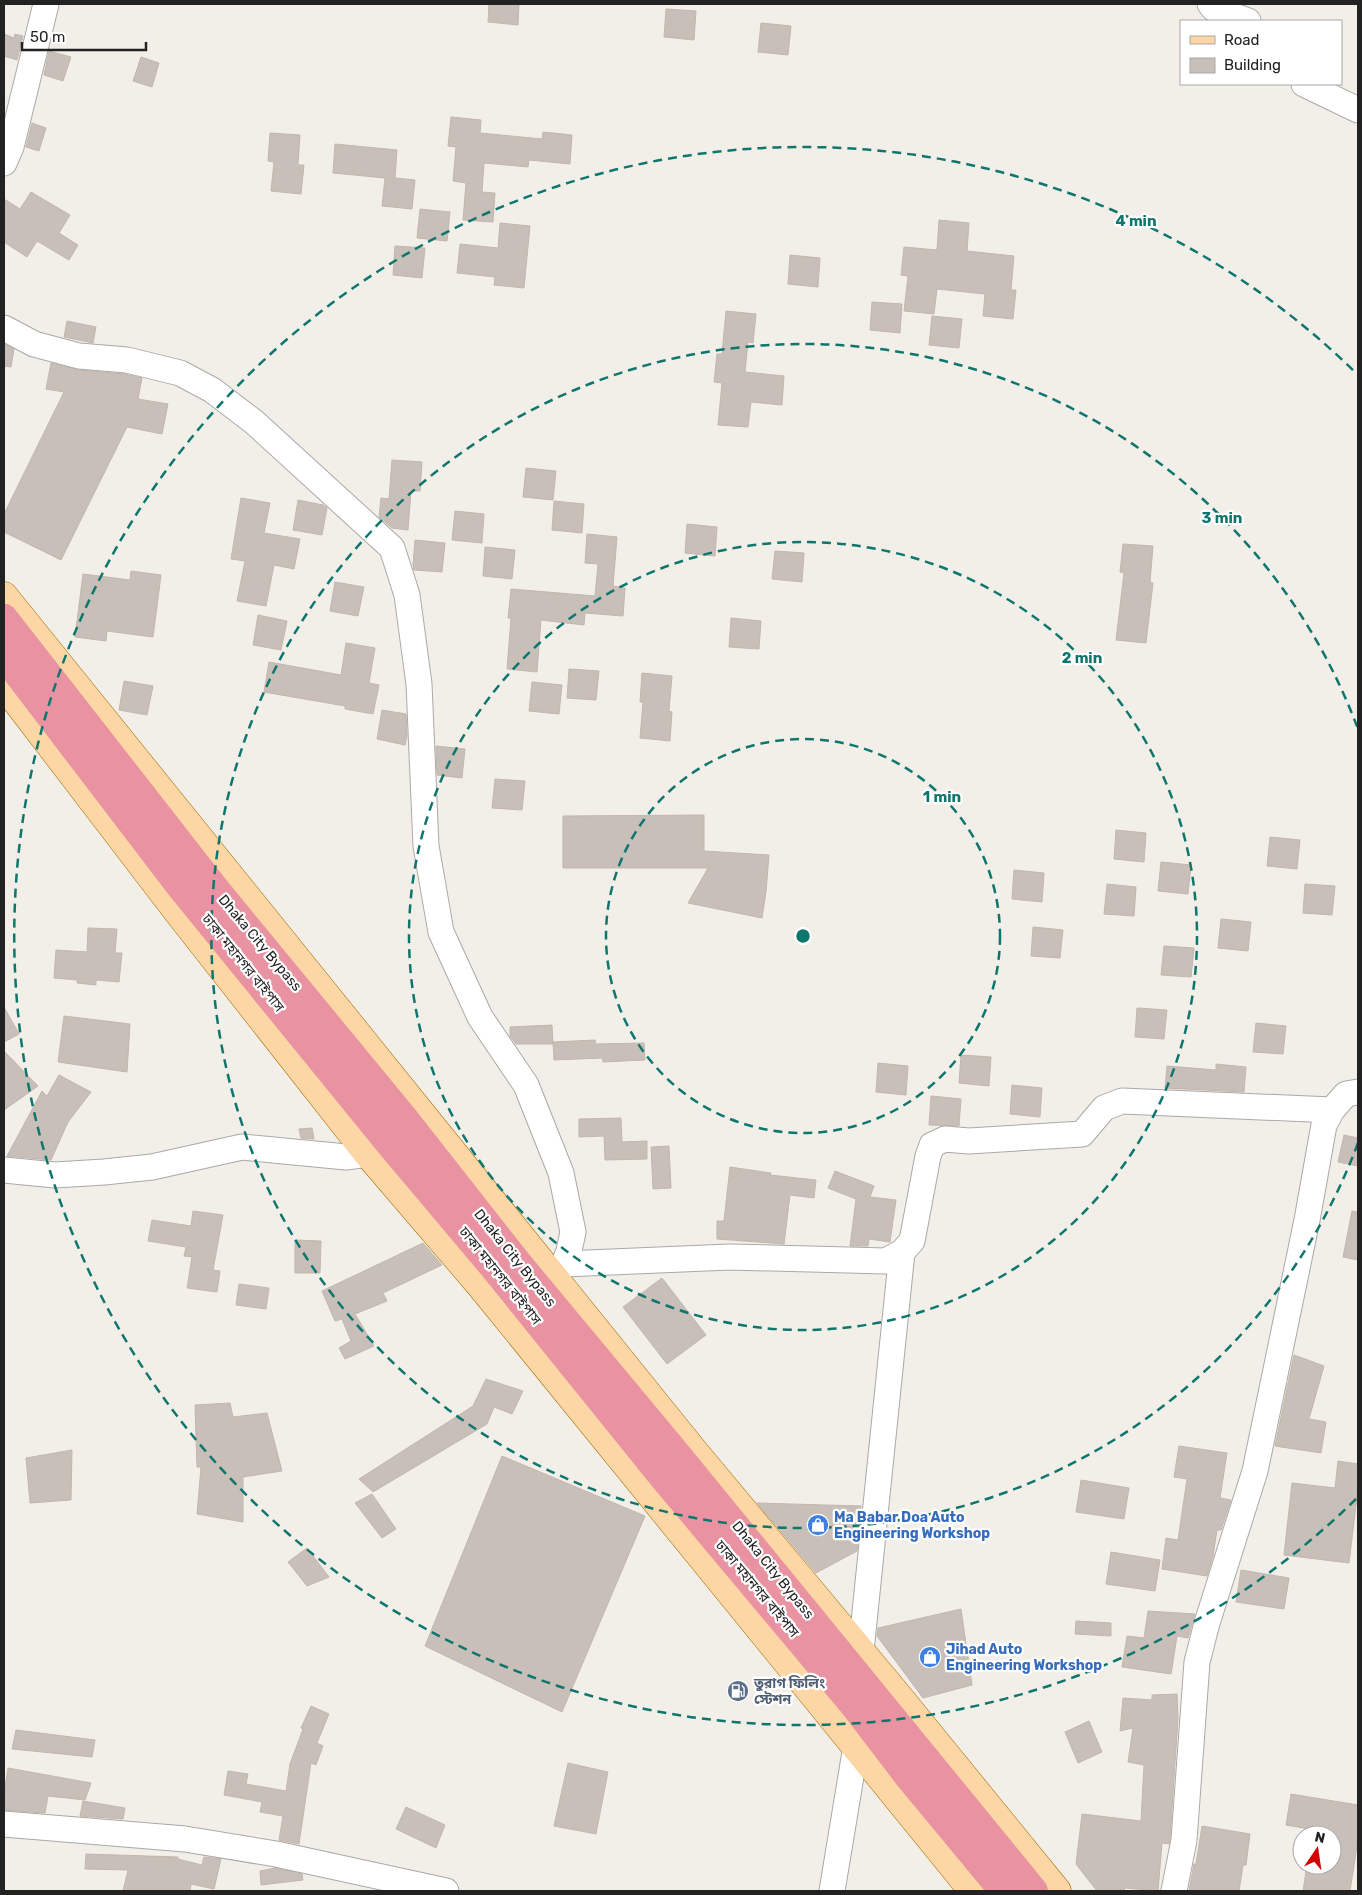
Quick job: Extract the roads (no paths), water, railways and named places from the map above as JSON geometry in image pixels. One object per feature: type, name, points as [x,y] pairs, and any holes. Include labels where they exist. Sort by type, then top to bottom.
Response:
[{"type":"highway","name":"Dhaka City Bypass","points":[[4,618],[218,892],[404,1118],[518,1263],[689,1468],[1034,1891]]},
{"type":"highway","name":"ঢাকা মহানগর বাইপাস","points":[[4,656],[194,904],[386,1140],[494,1268],[661,1475],[856,1708],[913,1782],[1002,1891]]},
{"type":"main road","points":[[4,596],[558,1269],[693,1450],[861,1651],[1056,1891]]},
{"type":"main road","points":[[4,685],[368,1154],[480,1285],[973,1891]]},
{"type":"street","points":[[4,162],[11,147],[46,4]]},
{"type":"street","points":[[1210,4],[1213,8],[1245,20]]},
{"type":"street","points":[[1306,85],[1358,110]]},
{"type":"street","points":[[4,328],[34,344],[79,356],[127,360],[180,374],[212,390],[254,422],[392,548],[407,595],[418,684],[426,846],[442,932],[480,1017],[526,1085],[561,1173],[572,1232],[569,1251],[558,1269]]},
{"type":"street","points":[[1174,1891],[1184,1840],[1196,1662],[1255,1471],[1307,1220],[1324,1125],[1332,1110],[1346,1094],[1358,1092]]},
{"type":"street","points":[[558,1269],[730,1258],[886,1260],[902,1252],[912,1241],[928,1156],[932,1145],[945,1139],[969,1141],[1082,1134],[1104,1108],[1122,1101],[1332,1110]]},
{"type":"street","points":[[4,1170],[55,1175],[104,1172],[152,1167],[242,1147],[346,1157],[368,1154]]},
{"type":"street","points":[[861,1651],[902,1252]]},
{"type":"street","points":[[832,1891],[856,1746]]},
{"type":"street","points":[[4,1824],[185,1839],[276,1854],[446,1891]]},
{"type":"place","name":"Ma Babar Doa Auto Engineering Workshop","points":[[818,1525]]},
{"type":"place","name":"Jihad Auto Engineering Workshop","points":[[930,1657]]},
{"type":"place","name":"তুরাগ ফিলিং স্টেশন","points":[[738,1691]]}]
